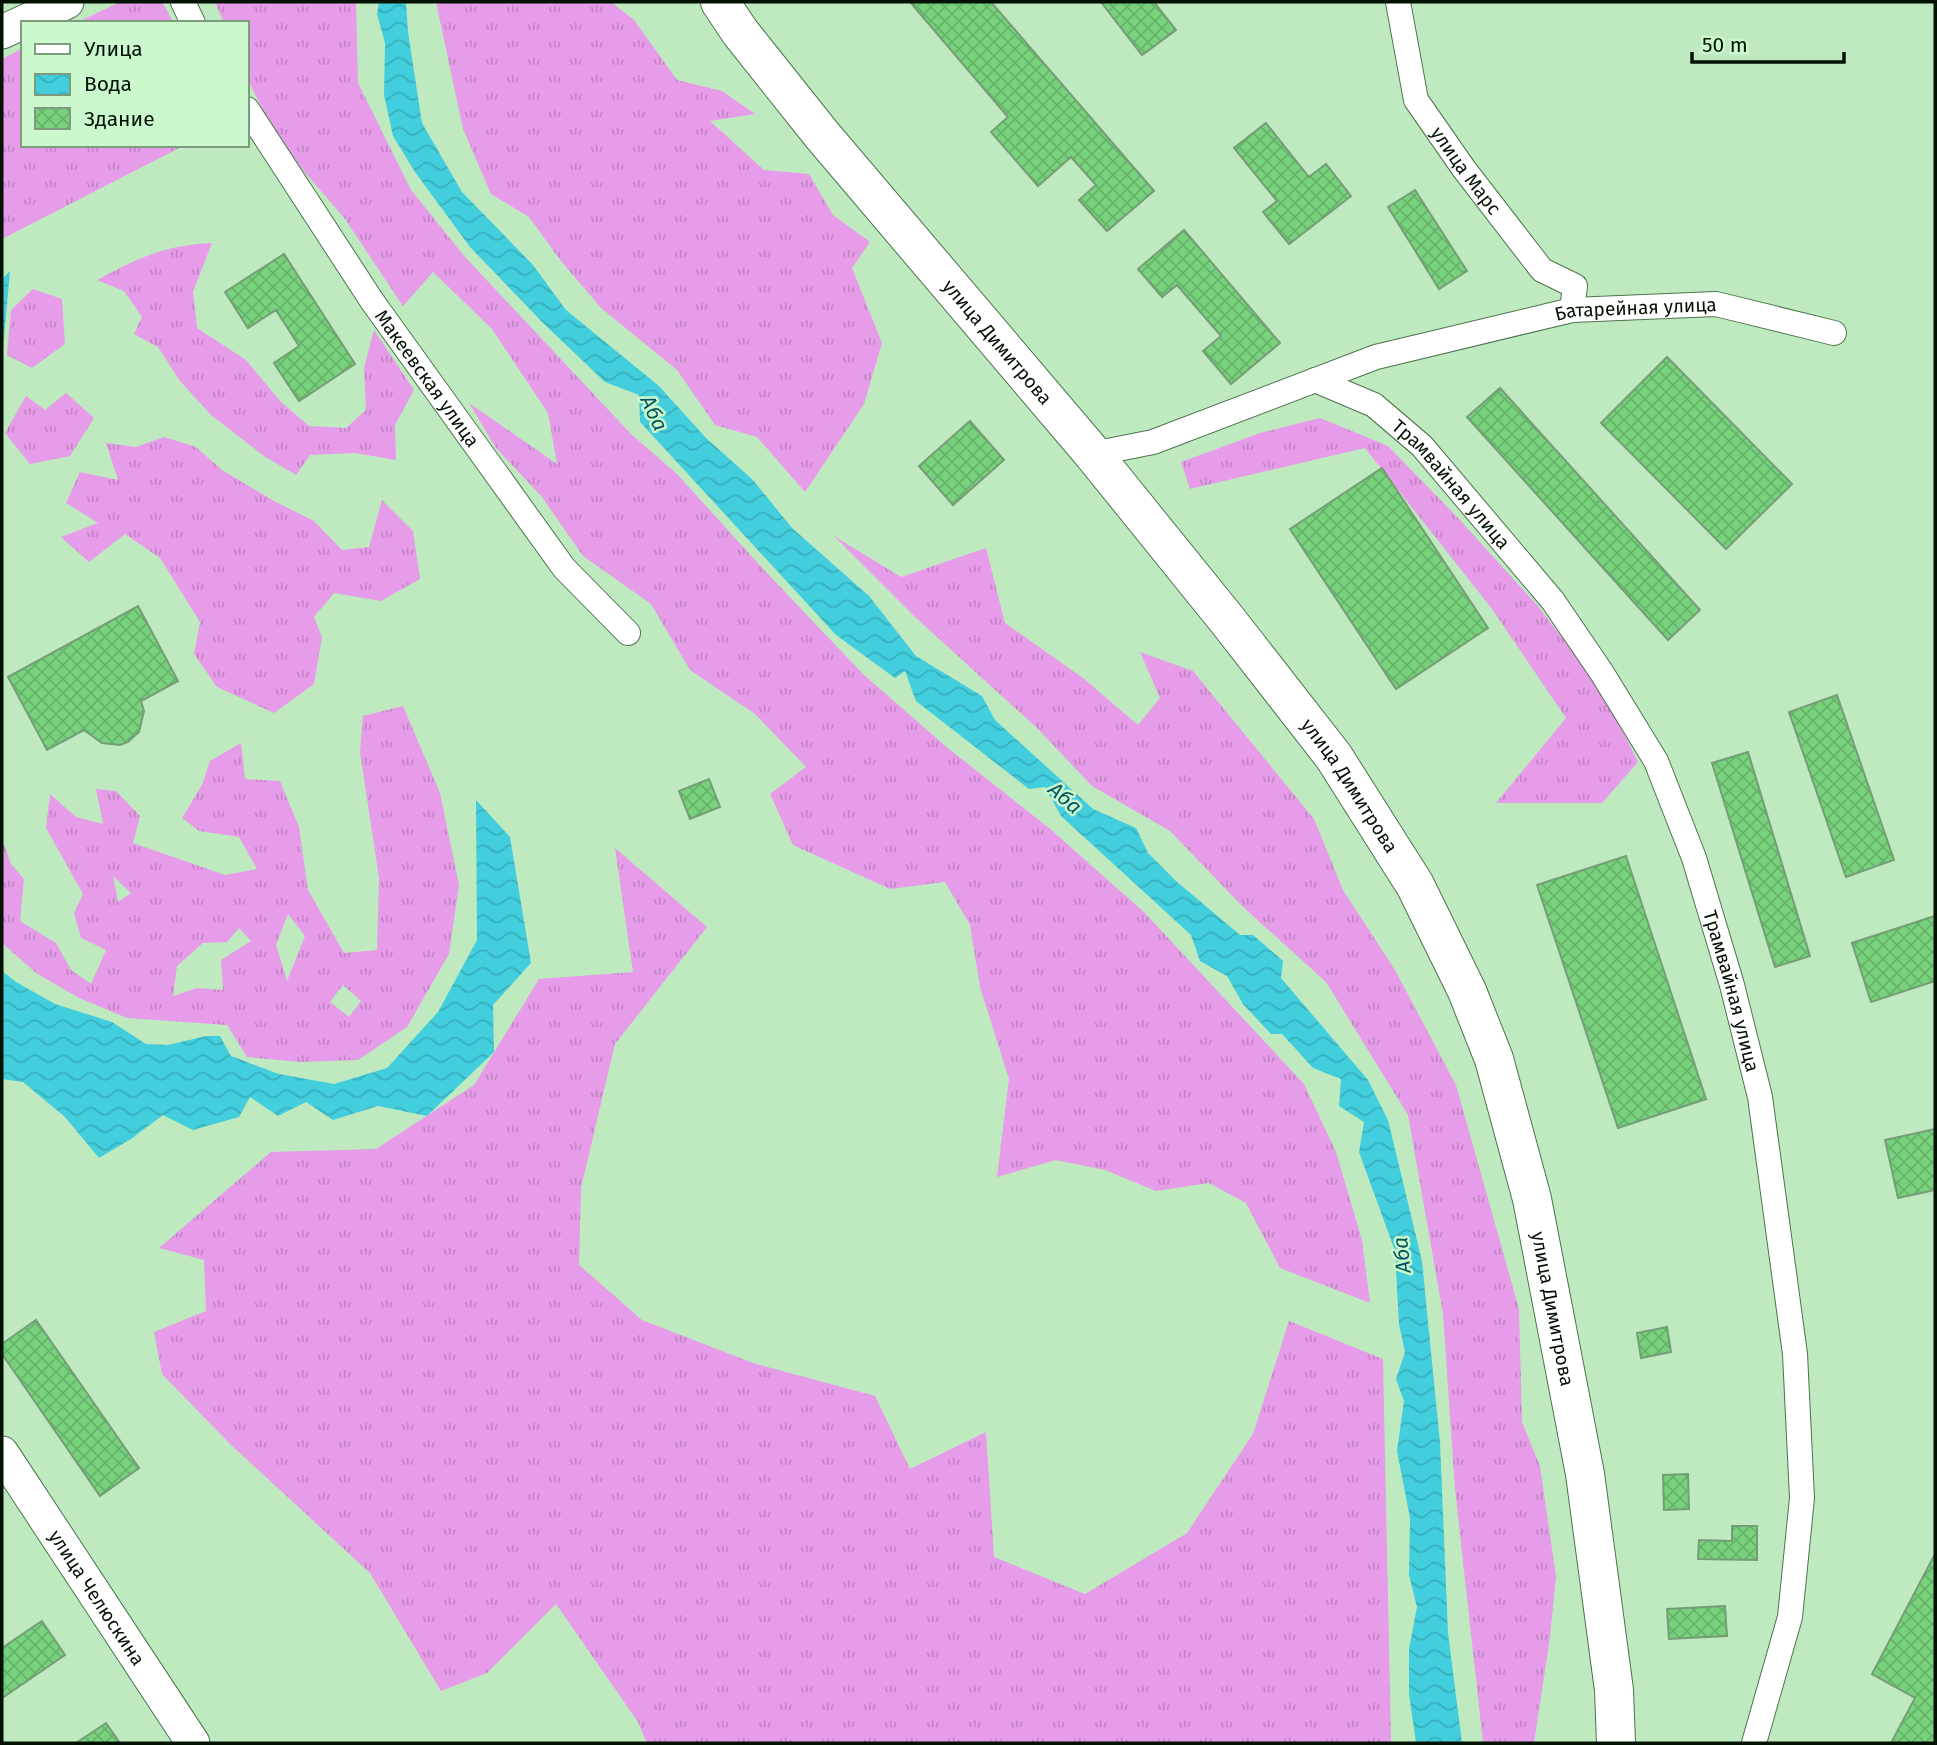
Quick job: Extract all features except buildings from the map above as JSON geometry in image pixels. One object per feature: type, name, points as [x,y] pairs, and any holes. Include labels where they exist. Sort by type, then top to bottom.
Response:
[{"type":"main road","name":"улица Димитрова","points":[[720,2],[740,32],[822,135],[1093,454],[1334,757],[1415,885],[1476,1014],[1494,1059],[1532,1199],[1580,1448],[1614,1690],[1616,1743]]},
{"type":"street","points":[[26,21],[67,2]]},
{"type":"street","points":[[183,2],[192,21]]},
{"type":"street","name":"улица Марс","points":[[1398,2],[1416,100],[1464,169],[1542,270],[1575,286],[1572,310]]},
{"type":"street","points":[[2,32],[21,23]]},
{"type":"street","name":"Макеевская улица","points":[[248,111],[372,301],[556,556],[628,633]]},
{"type":"street","name":"Батарейная улица","points":[[1093,454],[1153,442],[1364,360],[1572,310],[1716,304],[1834,333]]},
{"type":"street","name":"Трамвайная улица","points":[[1315,380],[1374,405],[1422,446],[1553,601],[1602,673],[1656,761],[1694,858],[1732,985],[1760,1097],[1795,1354],[1801,1511],[1790,1617],[1754,1743]]},
{"type":"street","name":"улица Челюскина","points":[[2,1453],[193,1743]]},
{"type":"green space","points":[[120,2],[162,2],[173,21],[80,21]]},
{"type":"green space","points":[[215,2],[356,2],[358,83],[411,190],[465,257],[631,434],[677,474],[863,674],[949,749],[1049,828],[1144,912],[1304,1084],[1336,1152],[1362,1240],[1370,1303],[1280,1268],[1246,1203],[1209,1183],[1156,1191],[1105,1170],[1056,1160],[997,1177],[1009,1079],[980,987],[970,925],[945,882],[890,889],[793,845],[770,794],[806,767],[755,714],[690,670],[651,604],[583,556],[542,497],[496,448],[469,403],[557,464],[548,413],[492,329],[433,272],[403,306],[345,219],[279,142],[248,80],[248,21],[223,21]]},
{"type":"green space","points":[[436,2],[611,2],[634,20],[677,80],[722,91],[755,114],[710,121],[764,170],[809,174],[833,215],[870,242],[852,268],[882,343],[864,404],[805,492],[757,437],[715,425],[677,370],[601,308],[561,261],[529,217],[491,194],[463,129]]},
{"type":"green space","points":[[21,49],[21,147],[181,147],[2,239],[2,59]]},
{"type":"green space","points":[[212,243],[193,292],[197,328],[246,360],[280,401],[309,426],[346,428],[366,410],[364,368],[374,330],[414,390],[395,425],[396,460],[355,453],[310,455],[296,475],[264,456],[211,415],[180,381],[158,347],[134,334],[142,317],[124,291],[97,280],[152,254]]},
{"type":"green space","points":[[33,289],[62,299],[65,344],[32,368],[7,355],[11,310]]},
{"type":"green space","points":[[66,393],[94,418],[70,456],[30,464],[5,433],[26,396],[45,410]]},
{"type":"green space","points":[[1320,418],[1388,446],[1537,605],[1601,688],[1638,762],[1602,803],[1496,803],[1566,718],[1492,609],[1365,448],[1190,489],[1181,462],[1260,433]]},
{"type":"green space","points":[[164,437],[196,447],[222,470],[314,521],[342,550],[369,547],[382,500],[413,531],[420,579],[381,601],[334,593],[314,617],[322,637],[314,684],[274,713],[217,687],[194,654],[200,622],[160,558],[125,534],[89,562],[61,537],[98,523],[66,503],[80,472],[118,480],[106,443],[136,447]]},
{"type":"green space","points":[[834,536],[901,577],[986,548],[1005,623],[1083,678],[1138,725],[1160,698],[1140,652],[1193,671],[1314,819],[1343,890],[1395,970],[1456,1085],[1519,1309],[1522,1422],[1540,1466],[1556,1576],[1534,1743],[1483,1743],[1455,1489],[1443,1314],[1408,1115],[1326,982],[1242,906],[1170,831],[1092,786],[1036,727],[915,617]]},
{"type":"green space","points":[[403,706],[440,793],[459,885],[449,954],[407,1027],[358,1060],[300,1062],[247,1057],[227,1025],[127,1018],[79,998],[36,973],[2,943],[2,839],[11,864],[24,879],[20,921],[56,943],[71,970],[91,984],[106,950],[81,938],[74,913],[83,894],[46,828],[50,794],[76,817],[103,824],[96,789],[116,791],[140,816],[133,843],[225,875],[257,869],[239,837],[199,831],[182,818],[202,785],[210,761],[241,743],[245,779],[280,781],[299,827],[308,890],[344,953],[377,950],[379,878],[360,752],[363,716]],"holes":[[[113,876],[131,893],[118,902]],[[288,914],[305,936],[287,981],[276,945]],[[239,928],[251,941],[221,960],[223,990],[197,988],[173,996],[177,966],[203,943],[227,942]],[[343,985],[361,1001],[349,1017],[330,1002]]]},
{"type":"green space","points":[[615,848],[707,927],[615,1044],[581,1188],[579,1265],[642,1320],[753,1363],[875,1396],[910,1469],[986,1432],[994,1557],[1085,1594],[1187,1533],[1253,1434],[1289,1321],[1383,1359],[1391,1743],[647,1743],[638,1722],[556,1604],[487,1673],[441,1691],[370,1573],[230,1444],[162,1374],[154,1332],[206,1311],[204,1260],[159,1248],[271,1152],[376,1149],[474,1085],[539,979],[633,972]]},
{"type":"water","name":"Аба","points":[[379,2],[406,2],[422,123],[462,192],[533,265],[566,310],[659,386],[706,438],[753,480],[792,528],[869,596],[916,656],[982,696],[995,720],[1093,809],[1136,828],[1148,853],[1176,881],[1240,935],[1253,935],[1283,961],[1281,978],[1368,1080],[1388,1120],[1422,1261],[1440,1442],[1448,1633],[1462,1743],[1416,1743],[1409,1694],[1409,1649],[1417,1607],[1409,1575],[1410,1518],[1397,1451],[1404,1401],[1396,1379],[1405,1352],[1399,1324],[1395,1251],[1359,1152],[1364,1122],[1339,1106],[1341,1079],[1313,1068],[1282,1034],[1271,1034],[1243,1004],[1227,976],[1200,961],[1191,935],[1061,816],[1045,787],[1029,789],[916,701],[905,671],[895,678],[836,635],[640,422],[639,395],[605,382],[544,324],[470,247],[415,172],[393,136],[384,95],[385,43],[377,14]]},
{"type":"water","points":[[10,271],[2,359],[2,279]]},
{"type":"water","points":[[476,800],[510,837],[531,963],[493,1005],[494,1052],[427,1116],[378,1106],[333,1120],[306,1102],[278,1116],[250,1097],[239,1117],[193,1130],[163,1115],[99,1158],[65,1117],[23,1082],[2,1079],[2,971],[55,1004],[112,1022],[146,1044],[168,1045],[206,1036],[220,1036],[231,1056],[279,1074],[334,1084],[387,1068],[438,1012],[477,940]]}]
